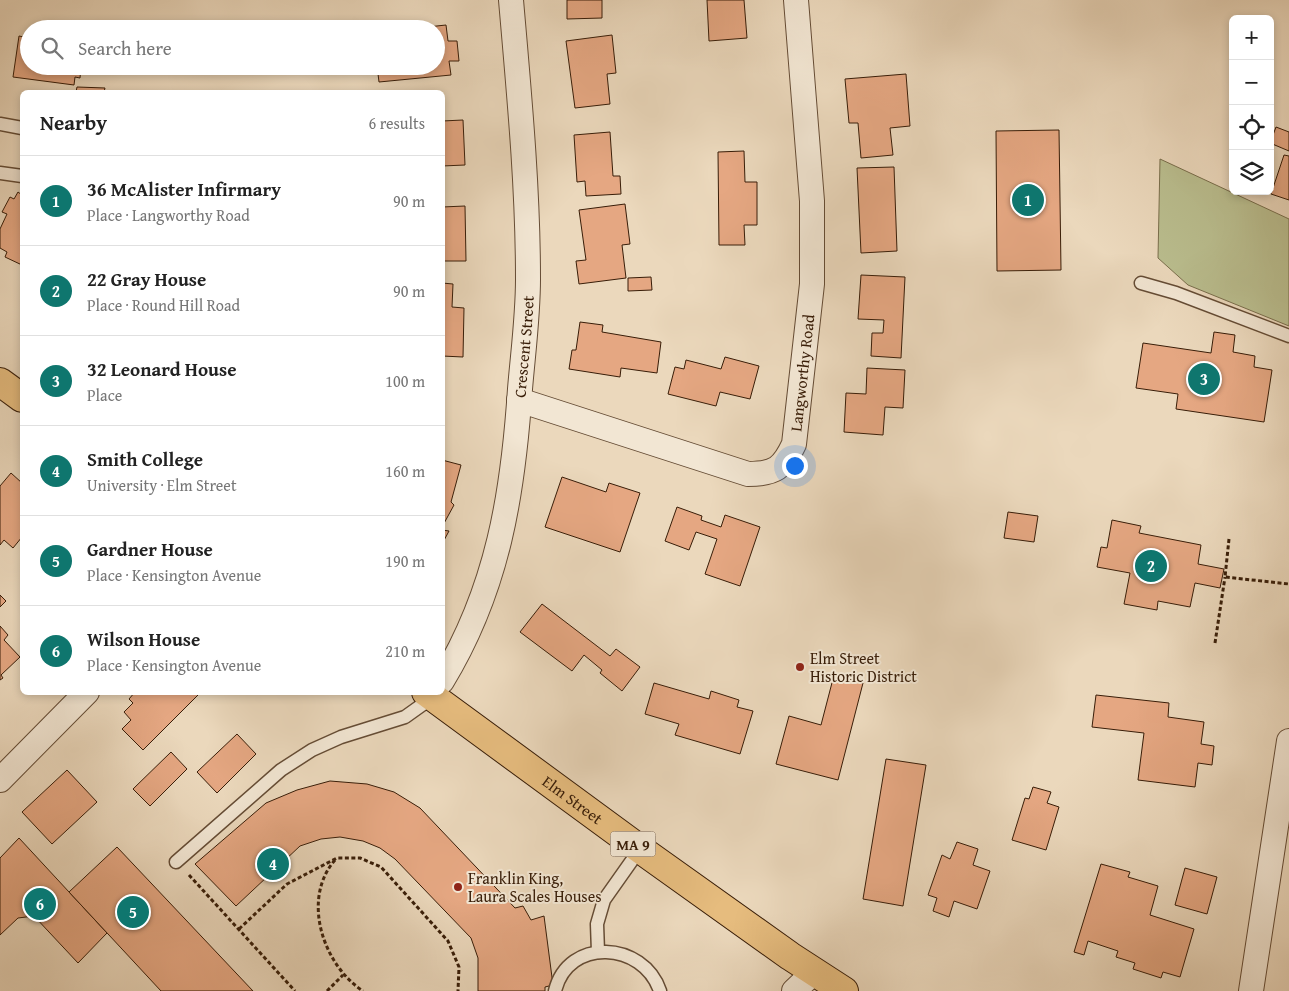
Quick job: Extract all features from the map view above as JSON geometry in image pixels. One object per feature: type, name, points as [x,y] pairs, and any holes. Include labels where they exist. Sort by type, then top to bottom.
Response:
[{"type":"highway","points":[[0,382],[20,397]]},
{"type":"highway","name":"Elm Street","points":[[439,695],[640,849],[814,972],[844,991]]},
{"type":"street","name":"Crescent Street","points":[[445,674],[458,655],[482,601],[499,549],[513,477],[528,281],[524,165],[512,0]]},
{"type":"street","name":"Langworthy Road","points":[[520,400],[748,474],[766,474],[785,464],[794,444],[812,284],[812,201],[796,0]]},
{"type":"street","points":[[0,780],[84,695]]},
{"type":"street","points":[[1250,991],[1289,741]]},
{"type":"street","points":[[794,991],[814,972]]},
{"type":"lane","points":[[0,124],[20,128]]},
{"type":"lane","points":[[0,173],[20,176]]},
{"type":"lane","points":[[1141,283],[1176,293],[1279,334],[1289,336]]},
{"type":"lane","points":[[176,862],[282,770],[312,750],[341,737],[405,717],[430,695]]},
{"type":"lane","points":[[598,952],[597,924],[604,900],[640,849]]},
{"type":"lane","points":[[555,991],[565,971],[579,959],[598,952],[615,952],[631,956],[646,966],[656,980],[660,991]]},
{"type":"path","points":[[1215,643],[1229,539]]},
{"type":"path","points":[[1225,577],[1289,584]]},
{"type":"path","points":[[239,929],[287,884],[337,858],[360,858],[381,867],[448,941],[459,968],[458,991]]},
{"type":"path","points":[[337,858],[326,871],[320,887],[319,920],[332,956],[343,975],[363,991]]},
{"type":"path","points":[[176,862],[295,991]]},
{"type":"path","points":[[327,991],[343,975]]},
{"type":"green space","points":[[1160,159],[1229,191],[1229,195],[1237,195],[1289,219],[1289,326],[1188,285],[1158,258]]},
{"type":"building","points":[[567,0],[602,0],[602,18],[567,19]]},
{"type":"building","points":[[707,0],[744,0],[747,38],[709,41]]},
{"type":"building","points":[[445,25],[448,41],[457,41],[459,61],[449,61],[451,75],[379,82],[378,75],[445,75]]},
{"type":"building","points":[[612,35],[616,73],[607,74],[610,104],[575,108],[566,41]]},
{"type":"building","points":[[19,36],[20,75],[80,75],[80,78],[75,77],[74,85],[13,77]]},
{"type":"building","points":[[906,74],[910,126],[890,128],[893,155],[861,158],[858,123],[849,123],[845,79]]},
{"type":"building","points":[[77,87],[105,88],[104,90],[76,90]]},
{"type":"building","points":[[463,120],[465,165],[445,166],[445,121]]},
{"type":"building","points":[[1276,127],[1289,132],[1289,151],[1274,145]]},
{"type":"building","points":[[1059,130],[1061,270],[997,271],[996,131]]},
{"type":"building","points":[[610,132],[613,176],[620,176],[621,194],[586,196],[585,181],[577,182],[574,135]]},
{"type":"building","points":[[744,151],[745,182],[757,182],[757,225],[744,225],[745,245],[719,245],[718,152]]},
{"type":"building","points":[[1284,155],[1289,156],[1289,200],[1274,195],[1274,185]]},
{"type":"building","points":[[894,167],[897,251],[861,253],[857,168]]},
{"type":"building","points":[[18,192],[20,194],[20,264],[5,257],[7,252],[0,248],[0,229],[7,214],[2,212],[10,197],[14,199]]},
{"type":"building","points":[[625,204],[630,244],[622,245],[626,278],[579,284],[576,261],[586,260],[579,210]]},
{"type":"building","points":[[465,206],[466,261],[445,261],[445,207]]},
{"type":"building","points":[[861,275],[905,277],[901,358],[871,356],[872,333],[883,333],[884,320],[858,319]]},
{"type":"building","points":[[651,277],[652,290],[628,291],[628,278]]},
{"type":"building","points":[[445,283],[453,284],[452,307],[464,308],[463,357],[445,356]]},
{"type":"building","points":[[580,322],[603,325],[602,332],[661,342],[657,373],[621,368],[620,377],[569,369],[572,350],[576,350]]},
{"type":"building","points":[[1214,332],[1235,335],[1233,352],[1255,356],[1254,367],[1272,370],[1264,422],[1176,409],[1178,394],[1136,388],[1143,343],[1211,353]]},
{"type":"building","points":[[725,357],[759,366],[750,399],[720,392],[716,406],[668,394],[675,367],[684,369],[686,360],[721,369]]},
{"type":"building","points":[[867,368],[905,370],[903,408],[885,407],[883,435],[844,432],[846,393],[866,394]]},
{"type":"building","points":[[445,461],[461,465],[451,502],[454,505],[445,522]]},
{"type":"building","points":[[11,473],[20,481],[20,539],[13,548],[4,540],[0,545],[0,486]]},
{"type":"building","points":[[562,477],[606,492],[609,483],[640,493],[620,552],[545,527]]},
{"type":"building","points":[[677,507],[702,516],[701,520],[721,527],[725,515],[760,527],[740,586],[705,574],[717,539],[696,532],[689,550],[665,541]]},
{"type":"building","points":[[1008,512],[1038,516],[1034,542],[1004,538]]},
{"type":"building","points":[[1112,520],[1141,526],[1139,533],[1201,545],[1198,564],[1224,569],[1220,588],[1195,583],[1190,607],[1158,601],[1157,610],[1124,604],[1130,573],[1097,567],[1101,547],[1107,548]]},
{"type":"building","points":[[445,530],[449,531],[445,538]]},
{"type":"building","points":[[0,595],[6,601],[0,607]]},
{"type":"building","points":[[542,604],[610,656],[616,649],[640,667],[622,691],[600,673],[602,670],[584,655],[572,671],[520,632]]},
{"type":"building","points":[[0,626],[8,635],[4,640],[20,657],[1,675],[3,678],[0,680]]},
{"type":"building","points":[[834,675],[863,683],[838,780],[776,764],[789,716],[821,725]]},
{"type":"building","points":[[654,683],[709,699],[711,691],[739,700],[737,707],[753,711],[740,754],[675,735],[679,724],[645,714]]},
{"type":"building","points":[[132,695],[198,695],[143,750],[122,729],[131,720],[124,712],[133,703],[129,699]]},
{"type":"building","points":[[1096,695],[1169,703],[1168,717],[1204,722],[1201,744],[1214,746],[1212,765],[1198,763],[1195,787],[1138,780],[1144,733],[1092,727]]},
{"type":"building","points":[[237,734],[256,754],[217,793],[197,772]]},
{"type":"building","points":[[171,752],[187,769],[150,806],[133,789]]},
{"type":"building","points":[[886,759],[926,765],[903,906],[863,899]]},
{"type":"building","points":[[67,770],[97,802],[52,844],[22,812]]},
{"type":"building","name":"Franklin King, Laura Scales Houses","points":[[330,781],[367,784],[394,792],[420,808],[515,908],[523,906],[531,920],[544,916],[553,985],[545,987],[545,991],[478,991],[478,958],[471,938],[395,859],[380,848],[363,841],[340,837],[321,839],[300,846],[236,906],[195,864],[266,803],[297,790]]},
{"type":"building","points":[[1033,787],[1051,792],[1047,803],[1059,807],[1046,850],[1012,840],[1025,798],[1029,799]]},
{"type":"building","points":[[19,838],[107,933],[78,963],[34,916],[18,918],[0,935],[0,858]]},
{"type":"building","points":[[957,842],[978,849],[973,865],[990,871],[977,909],[954,901],[949,917],[933,911],[937,898],[928,895],[942,855],[950,859]]},
{"type":"building","points":[[117,847],[253,991],[161,991],[69,892]]},
{"type":"building","points":[[1101,864],[1130,872],[1128,877],[1158,886],[1150,915],[1194,929],[1180,977],[1163,972],[1161,978],[1133,969],[1135,963],[1116,957],[1118,951],[1088,941],[1084,955],[1074,952]]},
{"type":"building","points":[[1185,868],[1217,877],[1207,914],[1175,905]]},
{"type":"place","name":"36 McAlister Infirmary","points":[[1028,200]]},
{"type":"place","name":"32 Leonard House","points":[[1204,379]]},
{"type":"place","name":"22 Gray House","points":[[1151,566]]},
{"type":"place","name":"Elm Street Historic District","points":[[800,667]]},
{"type":"place","name":"Smith College","points":[[273,864]]},
{"type":"place","name":"Franklin King, Laura Scales Houses","points":[[458,887]]},
{"type":"place","name":"Wilson House","points":[[40,904]]},
{"type":"place","name":"Gardner House","points":[[133,912]]}]
